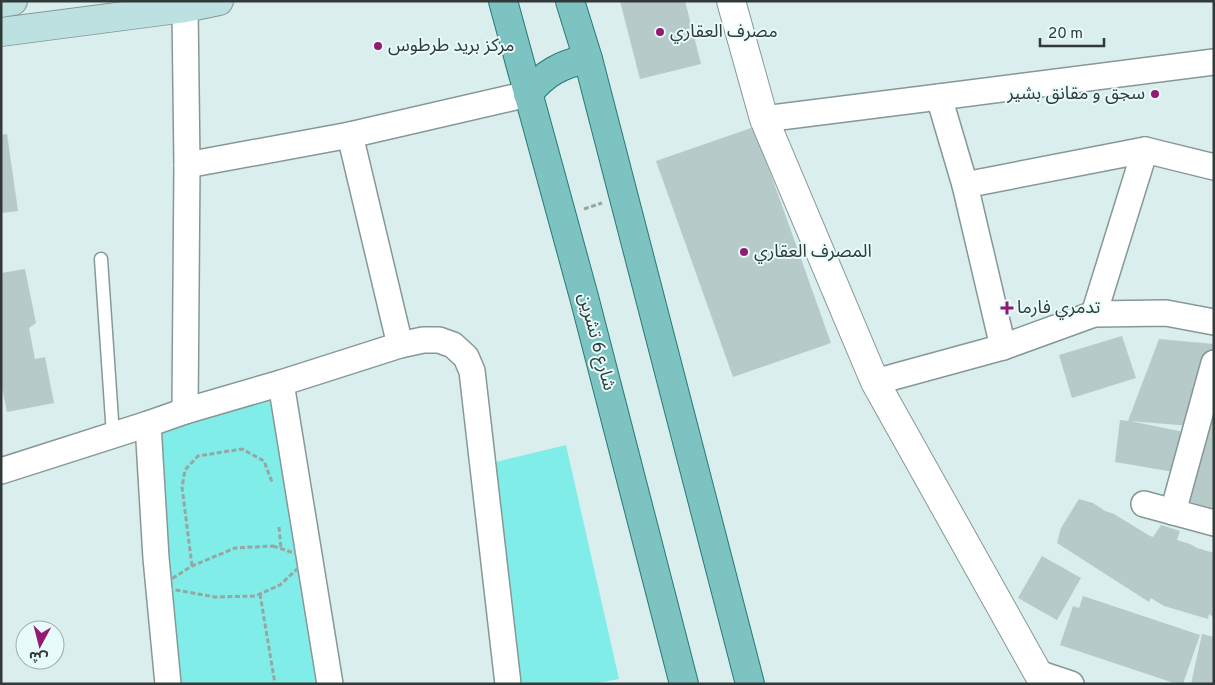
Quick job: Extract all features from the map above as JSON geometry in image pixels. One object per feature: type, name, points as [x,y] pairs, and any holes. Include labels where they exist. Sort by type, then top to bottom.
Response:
[{"type":"main road","points":[[1,3],[13,1]]},
{"type":"main road","points":[[1,32],[185,8],[219,1]]},
{"type":"main road","name":"شارع 6 تشرين","points":[[503,1],[584,297],[684,684]]},
{"type":"main road","points":[[570,1],[588,59],[750,684]]},
{"type":"main road","points":[[528,94],[537,83],[554,70],[588,59]]},
{"type":"street","points":[[731,1],[764,119],[875,382],[1041,678],[1071,684]]},
{"type":"street","points":[[185,8],[187,166],[186,411]]},
{"type":"street","points":[[764,119],[1214,62]]},
{"type":"street","points":[[187,166],[350,135],[528,94]]},
{"type":"street","points":[[939,98],[965,185],[1004,347]]},
{"type":"street","points":[[350,135],[400,345]]},
{"type":"street","points":[[965,185],[1146,150],[1214,167]]},
{"type":"street","points":[[1094,314],[1146,150]]},
{"type":"street","points":[[875,382],[1004,347],[1094,314],[1166,313],[1214,322]]},
{"type":"street","points":[[1,471],[112,434],[400,345],[423,340],[440,340],[453,345],[466,357],[472,372],[508,684]]},
{"type":"street","points":[[1173,512],[1214,363]]},
{"type":"street","points":[[281,383],[330,684]]},
{"type":"street","points":[[148,424],[156,558],[168,684]]},
{"type":"street","points":[[1144,504],[1214,523]]},
{"type":"lane","points":[[101,259],[112,434]]},
{"type":"path","points":[[562,215],[624,196]]},
{"type":"path","points":[[192,566],[182,487],[185,470],[198,456],[242,449],[264,461],[273,483]]},
{"type":"path","points":[[278,520],[281,549]]},
{"type":"path","points":[[273,546],[309,558],[280,585],[255,596],[214,597],[159,587],[192,566],[234,548],[273,546]]},
{"type":"path","points":[[260,594],[275,684]]},
{"type":"shaded area","points":[[271,399],[316,684],[174,684],[153,430]]},
{"type":"shaded area","points":[[566,445],[619,679],[592,684],[520,684],[487,464]]},
{"type":"building","name":"مصرف العقاري","points":[[620,1],[685,1],[701,64],[640,79]]},
{"type":"building","name":"المصرف العقاري","points":[[754,127],[831,343],[733,377],[656,161]]},
{"type":"building","points":[[7,134],[18,211],[1,213],[1,135]]},
{"type":"building","points":[[25,269],[36,323],[29,328],[35,359],[45,357],[54,403],[7,412],[1,383],[1,273]]},
{"type":"building","points":[[1122,336],[1136,378],[1072,398],[1059,355]]},
{"type":"building","points":[[1159,339],[1214,344],[1191,426],[1130,421],[1189,433],[1180,473],[1115,462],[1120,420],[1128,421]]},
{"type":"building","points":[[1214,381],[1214,509],[1185,500]]},
{"type":"building","points":[[1079,499],[1093,503],[1150,536],[1153,537],[1161,525],[1180,531],[1177,540],[1214,553],[1214,618],[1209,614],[1208,619],[1164,606],[1151,598],[1149,602],[1057,543],[1061,528]]},
{"type":"building","points":[[1042,556],[1081,578],[1057,620],[1018,598]]},
{"type":"building","points":[[1083,596],[1200,635],[1183,684],[1177,684],[1060,645],[1073,606],[1079,608]]},
{"type":"building","points":[[1202,634],[1214,637],[1214,684],[1191,684]]},
{"type":"place","name":"مصرف العقاري","points":[[660,32]]},
{"type":"place","name":"مركز بريد طرطوس","points":[[378,46]]},
{"type":"place","name":"سجق و مقانق بشير","points":[[1155,94]]},
{"type":"place","name":"المصرف العقاري","points":[[744,252]]},
{"type":"place","name":"تدمري فارما","points":[[1007,308]]}]
